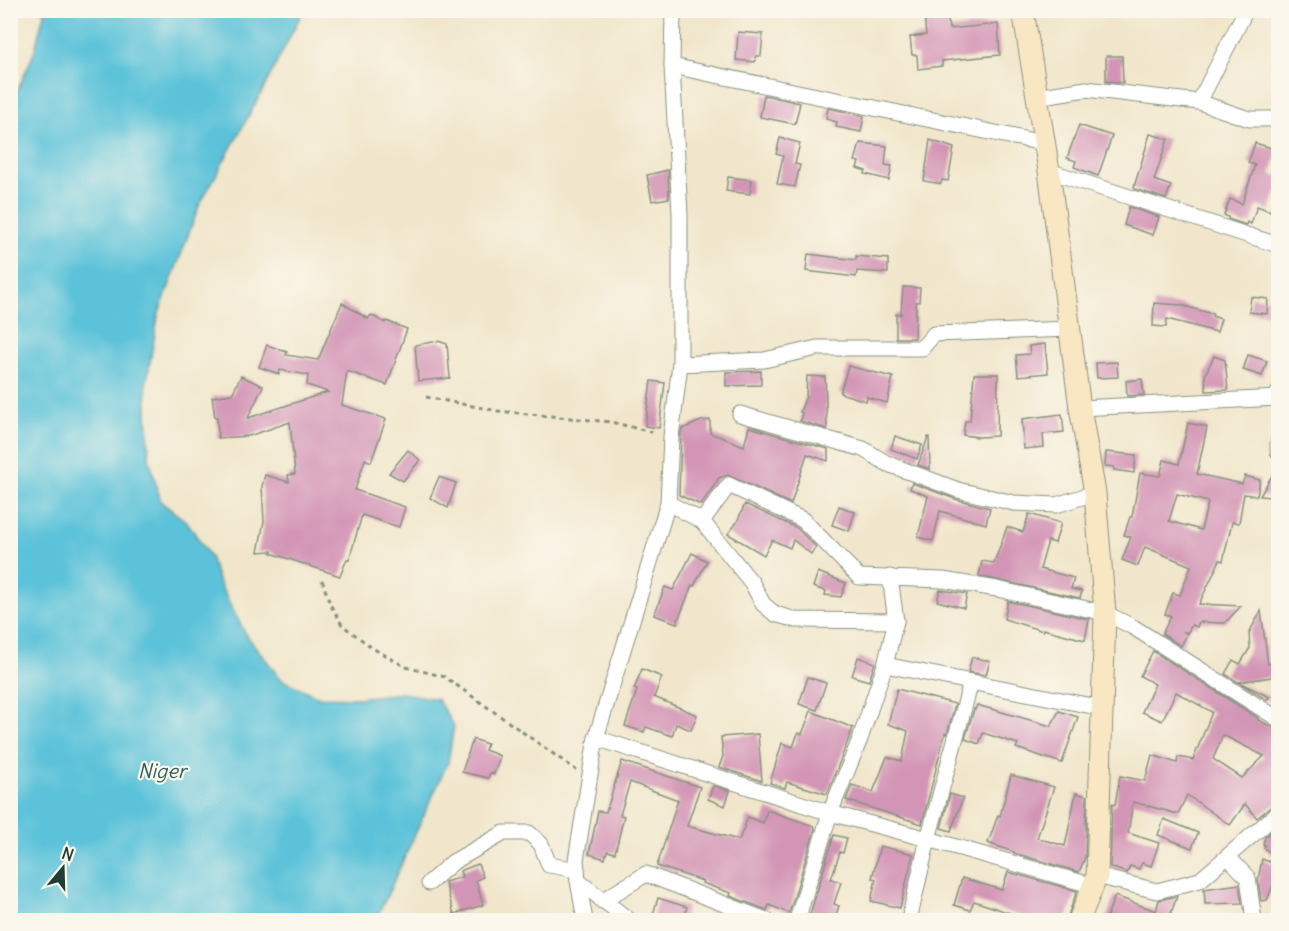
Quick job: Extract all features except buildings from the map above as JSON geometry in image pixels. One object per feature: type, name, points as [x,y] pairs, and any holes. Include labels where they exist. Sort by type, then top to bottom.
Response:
[{"type":"street","points":[[585,921],[576,860],[596,738],[669,503],[671,437],[680,364],[680,214],[672,66],[673,10]]},
{"type":"street","points":[[1023,10],[1049,171],[1080,408],[1095,493],[1105,613],[1095,881],[1079,921]]},
{"type":"street","points":[[1199,102],[1246,10]]},
{"type":"street","points":[[672,66],[1043,143]]},
{"type":"street","points":[[1036,97],[1086,89],[1199,102],[1250,119],[1278,119]]},
{"type":"street","points":[[1049,171],[1278,245]]},
{"type":"street","points":[[680,364],[764,360],[817,348],[922,348],[934,334],[1071,329]]},
{"type":"street","points":[[1080,408],[1278,398]]},
{"type":"street","points":[[740,414],[863,448],[888,464],[948,487],[1014,503],[1056,505],[1095,493]]},
{"type":"street","points":[[1278,443],[1278,451]]},
{"type":"street","points":[[702,521],[729,485],[803,520],[859,577],[943,580],[997,589],[1105,613],[1133,627],[1278,719]]},
{"type":"street","points":[[669,503],[702,521],[752,583],[763,604],[775,614],[796,620],[896,621]]},
{"type":"street","points":[[797,921],[830,813],[861,739],[885,665],[896,621],[890,578]]},
{"type":"street","points":[[885,665],[1102,708]]},
{"type":"street","points":[[909,921],[928,839],[971,682]]},
{"type":"street","points":[[596,738],[830,813],[1095,881],[1157,891],[1200,880],[1278,813]]},
{"type":"street","points":[[429,883],[453,862],[504,833],[530,833],[541,844],[549,865],[577,876],[628,921]]},
{"type":"street","points":[[1228,857],[1248,878],[1254,921]]},
{"type":"street","points":[[603,901],[646,874],[766,921]]},
{"type":"path","points":[[426,397],[498,411],[611,422],[671,437]]},
{"type":"path","points":[[322,580],[330,604],[342,625],[374,649],[406,667],[445,677],[590,780]]},
{"type":"water","name":"Niger","points":[[45,10],[303,11],[264,88],[199,206],[158,316],[146,385],[149,458],[161,502],[188,523],[210,557],[219,583],[246,635],[282,680],[319,697],[357,698],[402,693],[437,699],[454,726],[448,762],[376,920],[11,920],[10,107],[34,53]]}]
